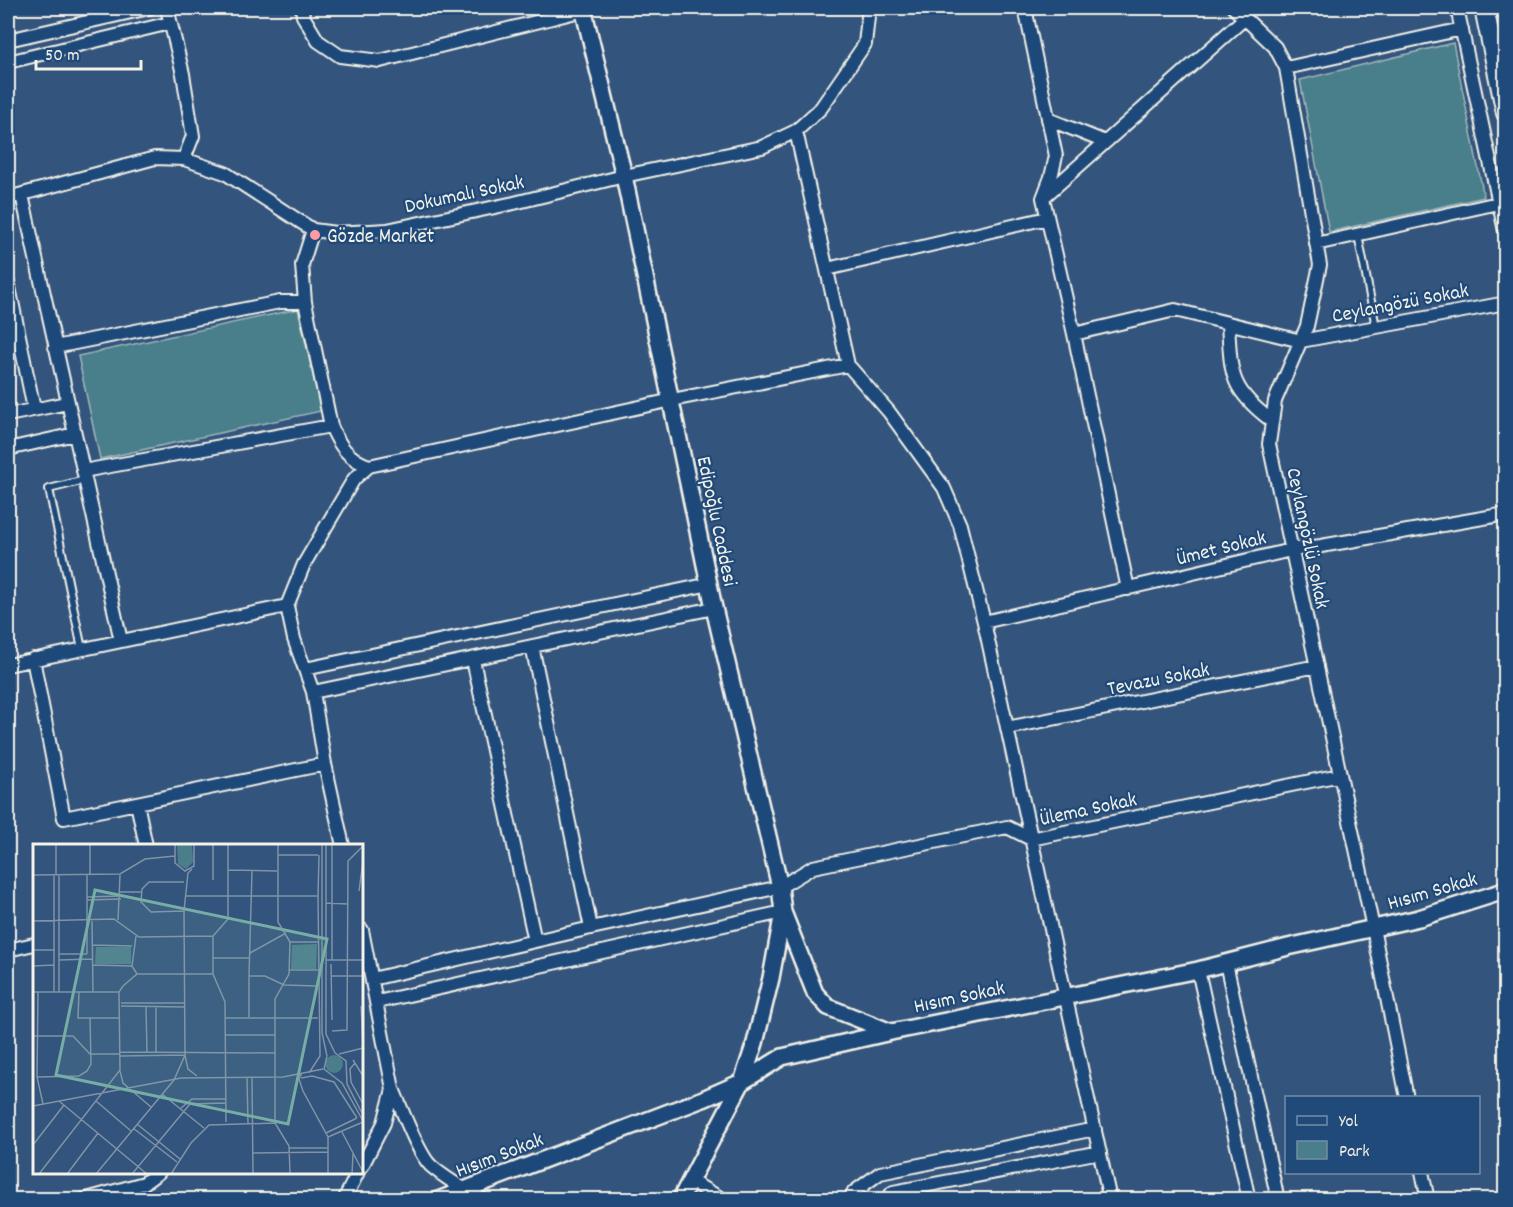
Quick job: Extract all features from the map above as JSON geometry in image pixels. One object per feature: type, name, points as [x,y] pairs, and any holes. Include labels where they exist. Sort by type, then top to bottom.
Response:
[{"type":"main road","points":[[1484,8],[1506,113]]},
{"type":"street","points":[[8,40],[149,8]]},
{"type":"street","points":[[167,8],[183,74],[193,136],[184,159]]},
{"type":"street","points":[[302,8],[303,16],[318,41],[340,56],[380,61],[584,9]]},
{"type":"street","name":"Dokumalı Sokak","points":[[8,198],[155,158],[184,159],[225,173],[313,230],[336,233],[387,230],[514,203],[624,176],[762,147],[796,131],[822,108],[865,44],[868,8]]},
{"type":"street","points":[[1025,8],[1056,156],[1043,198],[1128,590]]},
{"type":"street","name":"Ceylangözlü Sokak","points":[[1234,8],[1275,47],[1286,68],[1320,265],[1307,326],[1275,401],[1269,444],[1373,928],[1407,1096]]},
{"type":"street","points":[[1457,8],[1506,236]]},
{"type":"street","name":"Edipoğlu Caddesi","points":[[584,9],[624,176],[714,608],[780,887],[783,912],[771,978],[742,1082],[680,1200]]},
{"type":"street","points":[[1043,198],[1245,18]]},
{"type":"street","points":[[8,62],[170,23]]},
{"type":"street","points":[[1286,68],[1462,29]]},
{"type":"street","points":[[1048,118],[1105,142]]},
{"type":"street","points":[[796,131],[848,365],[889,412],[944,488],[960,525],[984,622],[1110,1200]]},
{"type":"street","points":[[22,195],[121,641]]},
{"type":"street","points":[[1316,244],[1498,203]]},
{"type":"street","points":[[826,269],[1047,218]]},
{"type":"street","points":[[313,230],[302,265],[305,302],[331,426],[339,445],[356,462],[369,466]]},
{"type":"street","points":[[8,282],[34,410]]},
{"type":"street","points":[[56,347],[280,302],[305,302]]},
{"type":"street","name":"Ceylangözü Sokak","points":[[1301,341],[1506,303]]},
{"type":"street","points":[[1074,333],[1175,310],[1301,341]]},
{"type":"street","points":[[1228,323],[1230,362],[1237,387],[1250,405],[1272,421]]},
{"type":"street","points":[[343,844],[325,764],[313,692],[294,639],[287,606],[304,564],[354,479],[369,466],[672,400],[848,365]]},
{"type":"street","points":[[8,415],[67,403]]},
{"type":"street","points":[[84,475],[331,426]]},
{"type":"street","points":[[8,449],[75,434]]},
{"type":"street","name":"Ümet Sokak","points":[[984,622],[1291,550],[1506,514]]},
{"type":"street","points":[[305,669],[710,584]]},
{"type":"street","points":[[8,665],[287,606]]},
{"type":"street","points":[[313,692],[714,608]]},
{"type":"street","points":[[532,646],[591,928]]},
{"type":"street","points":[[33,659],[64,818],[325,764]]},
{"type":"street","points":[[473,660],[535,941]]},
{"type":"street","name":"Tevazu Sokak","points":[[1007,728],[1317,666]]},
{"type":"street","name":"Ülema Sokak","points":[[363,990],[373,984],[535,941],[780,887],[813,867],[1007,827],[1031,839],[1340,775]]},
{"type":"street","points":[[136,802],[146,844]]},
{"type":"street","name":"Hısım Sokak","points":[[438,1200],[703,1099],[742,1082],[782,1058],[891,1032],[1198,970],[1419,918],[1501,892],[1506,887]]},
{"type":"street","points":[[377,1002],[783,912],[815,993],[828,1007],[891,1032]]},
{"type":"street","points":[[363,935],[393,1089],[412,1132],[429,1164],[483,1200]]},
{"type":"street","points":[[8,950],[33,944]]},
{"type":"street","points":[[1226,963],[1278,1200]]},
{"type":"street","points":[[1198,970],[1249,1200]]},
{"type":"street","points":[[363,1164],[384,1123],[393,1089]]},
{"type":"street","points":[[850,1200],[854,1192],[880,1173],[1095,1129]]},
{"type":"street","points":[[886,1200],[893,1192],[1100,1152]]},
{"type":"street","points":[[83,1200],[144,1183],[158,1174]]},
{"type":"street","points":[[344,1200],[357,1174]]},
{"type":"street","points":[[1422,1174],[1428,1200]]},
{"type":"street","points":[[690,1181],[724,1200]]},
{"type":"lane","points":[[1358,235],[1376,327]]},
{"type":"lane","points":[[82,649],[49,489],[84,475]]},
{"type":"green space","points":[[1453,43],[1484,197],[1329,232],[1300,80]]},
{"type":"green space","points":[[298,309],[321,411],[100,459],[78,356]]},
{"type":"place","name":"Gözde Market","points":[[315,235]]}]
